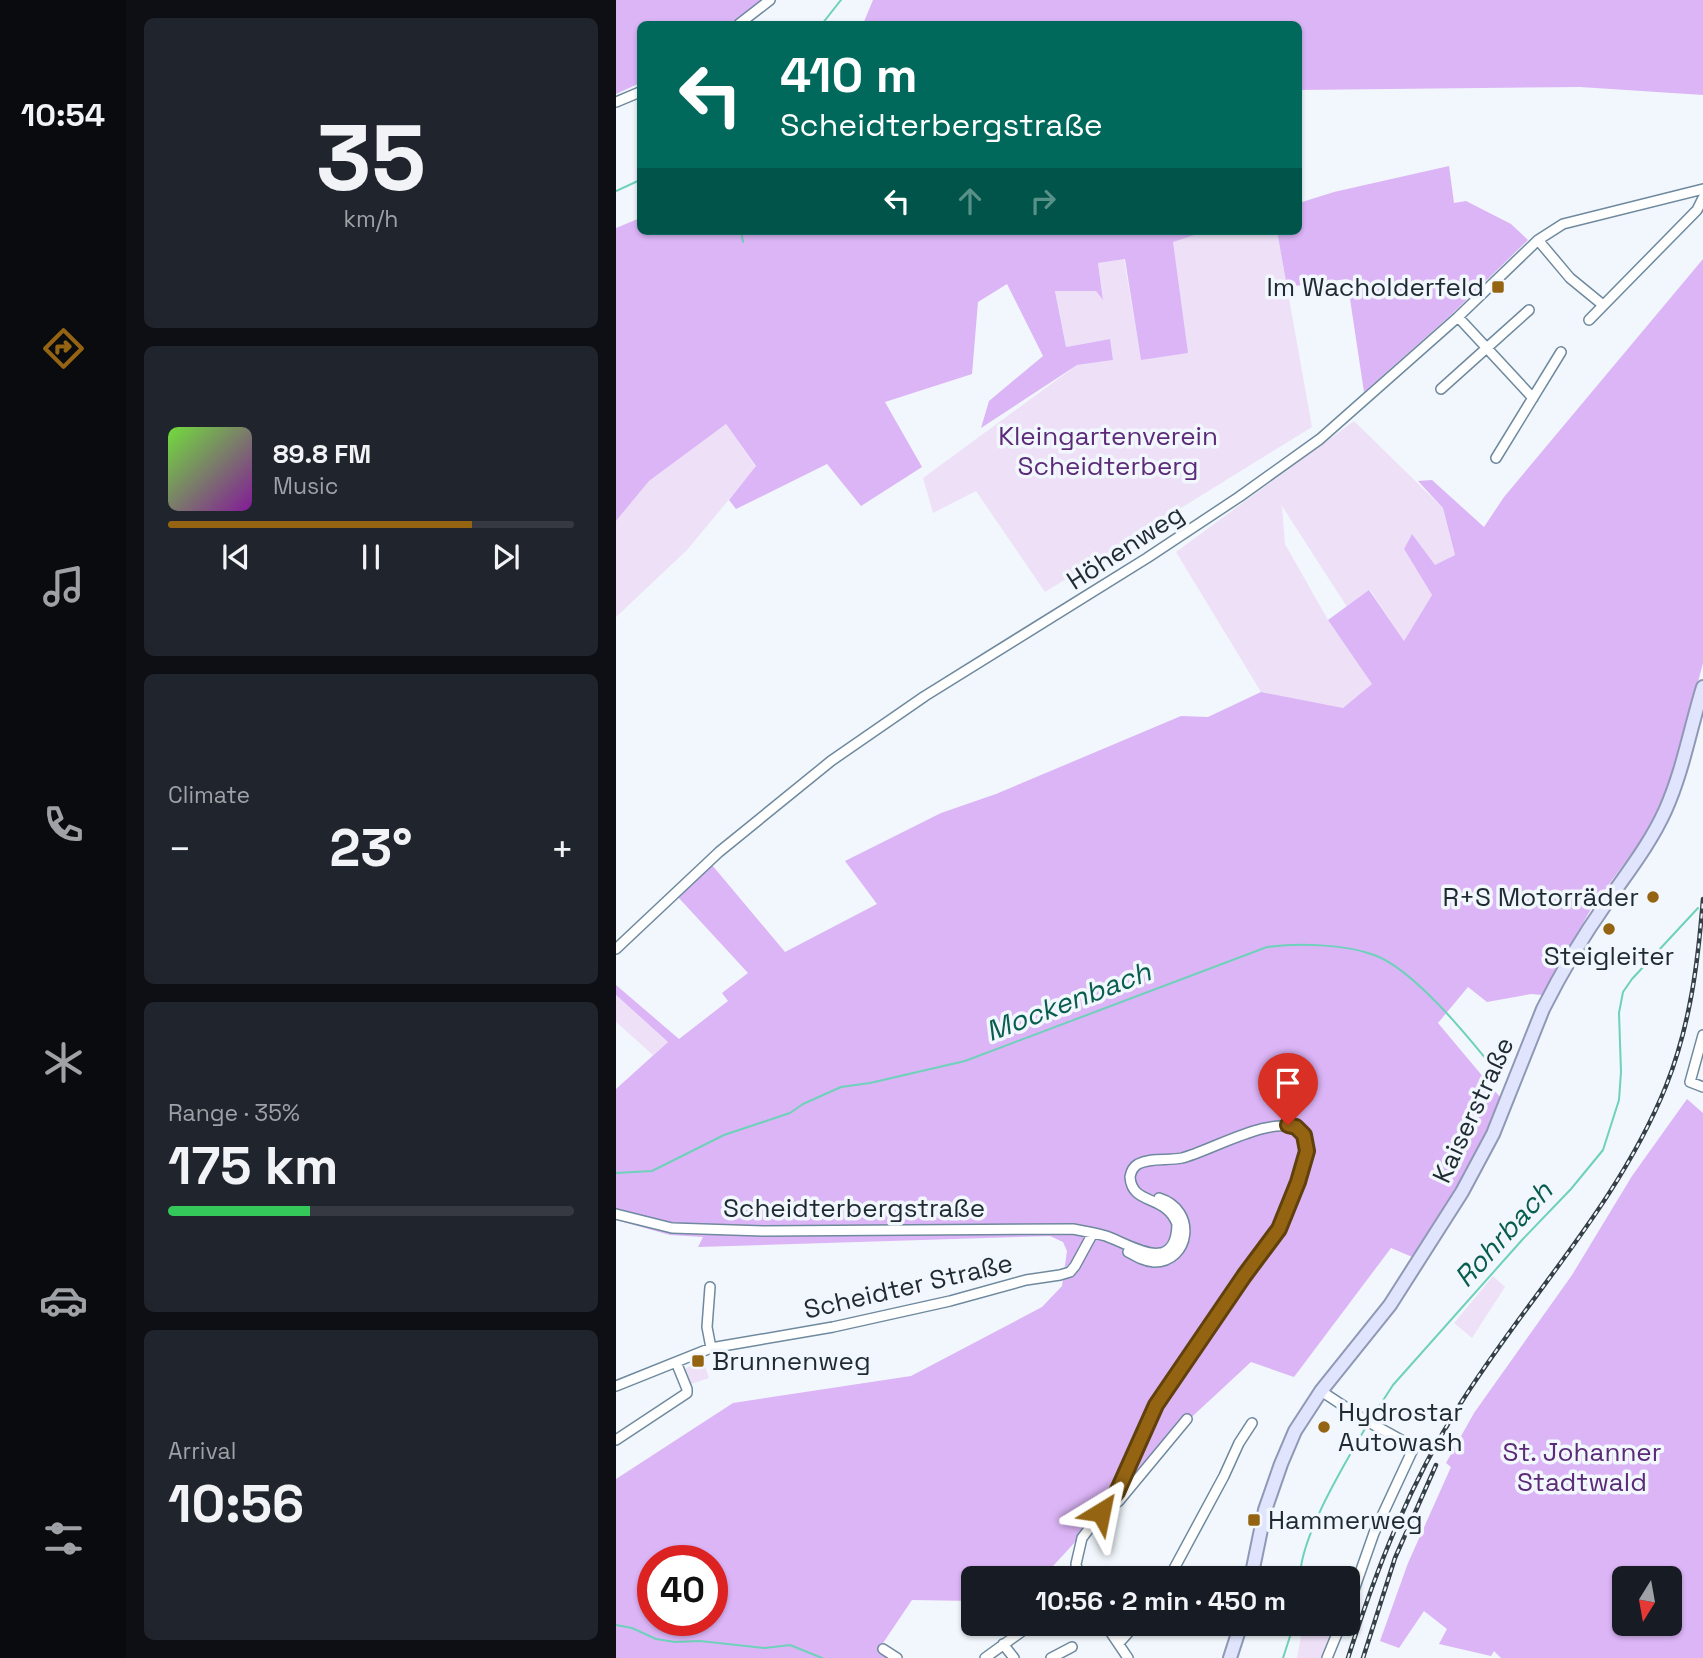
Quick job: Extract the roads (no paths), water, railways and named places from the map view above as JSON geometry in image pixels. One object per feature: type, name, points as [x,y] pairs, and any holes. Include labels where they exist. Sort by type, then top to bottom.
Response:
[{"type":"main road","name":"Kaiserstraße","points":[[1253,1566],[1265,1510],[1280,1464],[1295,1431],[1321,1391],[1410,1276],[1487,1147],[1548,998],[1580,940],[1648,841],[1664,812],[1682,766],[1703,687]]},
{"type":"main road","points":[[1230,1658],[1237,1636]]},
{"type":"street","points":[[743,21],[770,0]]},
{"type":"street","points":[[616,102],[637,93]]},
{"type":"street","points":[[1589,320],[1697,210],[1703,193]]},
{"type":"street","name":"Höhenweg","points":[[616,949],[719,852],[831,761],[925,696],[1075,604],[1239,497],[1320,439],[1458,317],[1538,240],[1563,224],[1703,193]]},
{"type":"street","points":[[1538,240],[1570,278],[1603,305]]},
{"type":"street","points":[[1441,388],[1530,310]]},
{"type":"street","points":[[1458,317],[1533,398]]},
{"type":"street","points":[[1496,458],[1561,352]]},
{"type":"street","points":[[1703,1035],[1690,1082],[1703,1087]]},
{"type":"street","name":"Scheidterbergstraße","points":[[616,1214],[685,1229],[777,1231],[1052,1228],[1093,1233],[1152,1255],[1169,1248],[1177,1231],[1177,1224],[1173,1213],[1164,1205],[1139,1195],[1133,1189],[1130,1182],[1135,1166],[1146,1161],[1187,1157],[1263,1129],[1282,1125],[1296,1127],[1304,1135],[1307,1151],[1279,1229],[1156,1405],[1117,1492],[1082,1538],[1077,1551],[1076,1566]]},
{"type":"street","name":"Scheidter Straße","points":[[616,1386],[711,1348],[833,1327],[950,1301],[1026,1280],[1070,1272],[1093,1233]]},
{"type":"street","points":[[710,1287],[707,1327],[711,1348]]},
{"type":"street","points":[[616,1440],[687,1394],[677,1362]]},
{"type":"street","points":[[1321,1391],[1414,1447],[1374,1533],[1360,1573]]},
{"type":"street","name":"Scheidterbergstraße","points":[[1101,1512],[1119,1501],[1187,1419]]},
{"type":"street","points":[[1175,1566],[1252,1423]]},
{"type":"street","points":[[985,1658],[1015,1636]]},
{"type":"street","points":[[1114,1636],[1128,1658]]},
{"type":"street","points":[[1119,1643],[1125,1636]]},
{"type":"street","points":[[1327,1658],[1336,1636]]},
{"type":"street","points":[[1003,1644],[1014,1658]]},
{"type":"street","points":[[1051,1658],[1072,1647]]},
{"type":"street","points":[[883,1649],[897,1658]]},
{"type":"waterway","points":[[824,21],[841,0]]},
{"type":"waterway","points":[[616,191],[637,181]]},
{"type":"waterway","points":[[742,235],[743,242]]},
{"type":"waterway","name":"Rohrbach","points":[[1371,1419],[1393,1385],[1571,1189],[1603,1150],[1619,1100],[1619,1013],[1623,992],[1698,908]]},
{"type":"waterway","name":"Mockenbach","points":[[616,1173],[652,1171],[724,1135],[790,1113],[803,1104],[841,1087],[965,1061],[1267,947],[1335,947],[1362,951],[1390,963],[1441,1007],[1498,1074]]},
{"type":"waterway","name":"Rohrbach","points":[[1301,1566],[1315,1522],[1366,1427]]},
{"type":"waterway","points":[[616,1625],[632,1628],[656,1639],[675,1642],[700,1641],[765,1648],[790,1645],[822,1658]]},
{"type":"waterway","name":"Rohrbach","points":[[1283,1658],[1290,1636]]},
{"type":"railway","points":[[1348,1658],[1395,1529],[1424,1466],[1485,1366],[1597,1211],[1646,1130],[1666,1086],[1687,1017],[1703,899]]},
{"type":"railway","points":[[1363,1658],[1395,1558],[1436,1465]]},
{"type":"place","name":"Im Wacholderfeld","points":[[1498,287]]},
{"type":"place","name":"R+S Motorräder","points":[[1653,897]]},
{"type":"place","name":"Steigleiter","points":[[1609,929]]},
{"type":"place","name":"Brunnenweg","points":[[698,1361]]},
{"type":"place","name":"Hydrostar Autowash","points":[[1324,1427]]},
{"type":"place","name":"Hammerweg","points":[[1254,1520]]},
{"type":"park label","name":"Kleingartenverein Scheidterberg","points":[[1108,450]]},
{"type":"park label","name":"St. Johanner Stadtwald","points":[[1582,1467]]}]
